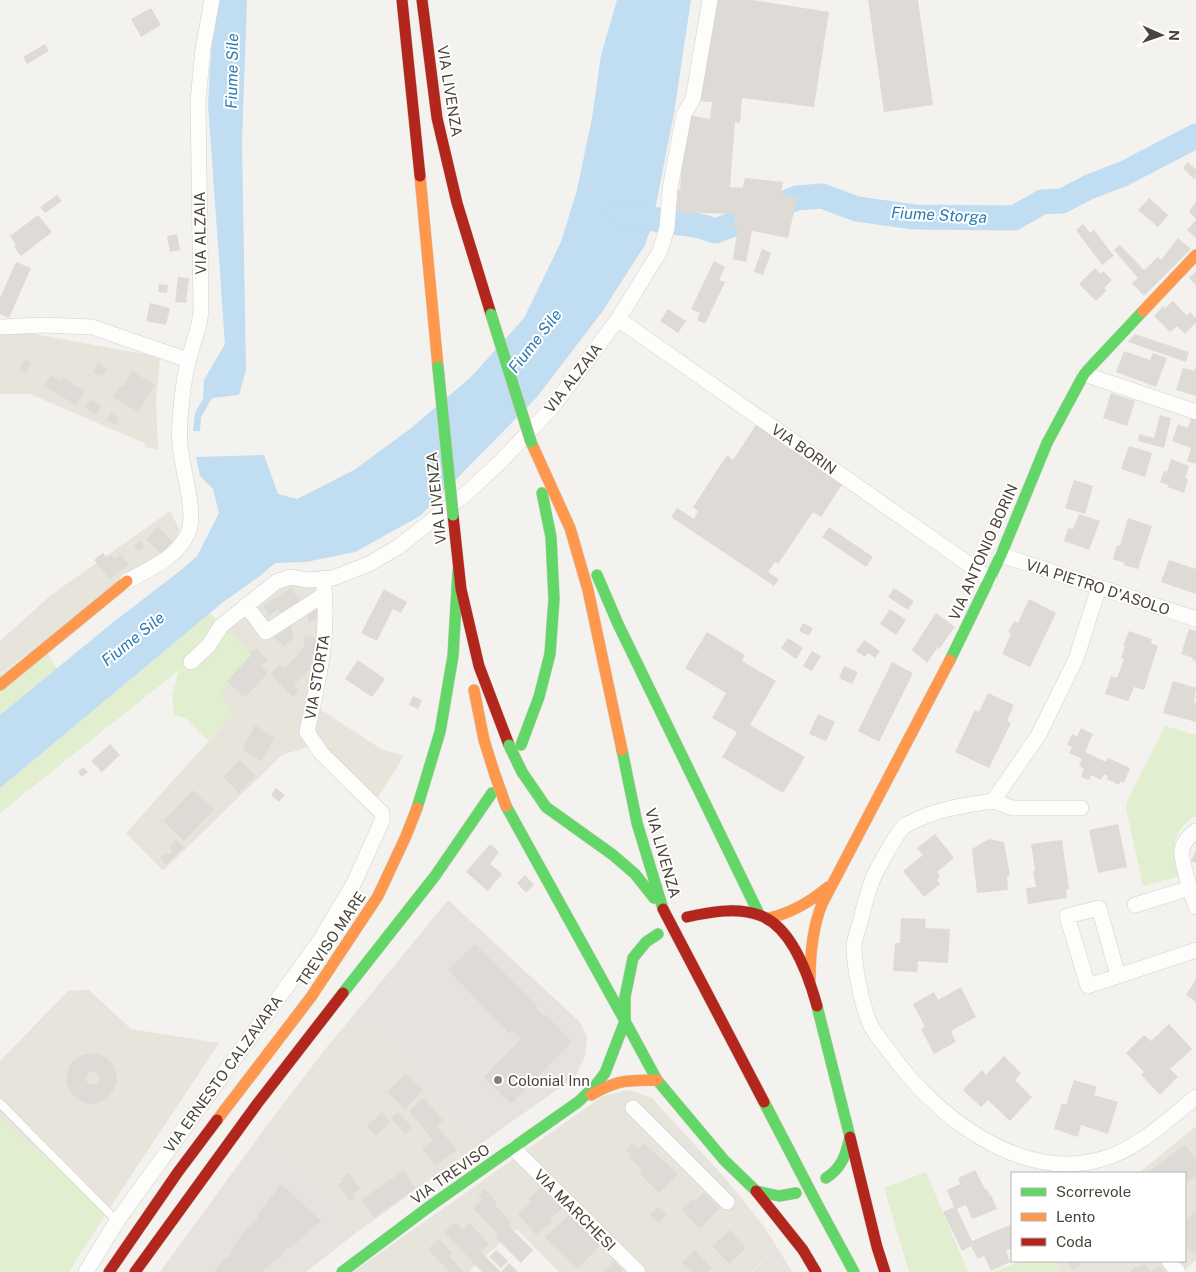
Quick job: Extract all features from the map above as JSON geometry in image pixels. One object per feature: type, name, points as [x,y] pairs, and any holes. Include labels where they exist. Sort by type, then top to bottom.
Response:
[{"type":"main road","name":"VIA LIVENZA","points":[[402,0],[416,121],[422,214],[458,571],[479,666],[509,745],[522,772],[546,806],[613,855],[635,874],[663,910]]},
{"type":"main road","name":"VIA LIVENZA","points":[[422,0],[437,118],[457,203],[531,442],[570,528],[588,590],[637,823],[663,910]]},
{"type":"main road","name":"VIA ANTONIO BORIN","points":[[810,980],[811,938],[816,919],[830,886],[961,638],[1001,555],[1047,442],[1084,374],[1196,255]]},
{"type":"main road","points":[[521,745],[528,731],[539,697],[550,654],[554,599],[551,537],[531,442]]},
{"type":"main road","points":[[570,528],[580,538],[618,624],[764,916],[782,930],[810,980],[877,1247],[885,1272]]},
{"type":"main road","name":"TREVISO MARE","points":[[109,1272],[178,1172],[311,997],[378,896],[406,836],[422,794],[440,732],[454,656],[458,571]]},
{"type":"main road","points":[[0,685],[127,581]]},
{"type":"main road","points":[[458,600],[484,740],[506,806],[657,1080],[724,1160],[756,1191],[802,1250],[816,1272]]},
{"type":"main road","points":[[135,1272],[257,1104],[435,876],[492,792]]},
{"type":"main road","name":"VIA ANTONIO BORIN","points":[[764,916],[783,915],[798,909],[830,886]]},
{"type":"main road","points":[[663,910],[854,1272]]},
{"type":"main road","points":[[687,917],[714,911],[735,911],[764,916]]},
{"type":"main road","points":[[625,1022],[624,997],[633,958],[646,942],[658,934]]},
{"type":"main road","name":"VIA TREVISO","points":[[578,1102],[595,1086],[605,1073],[625,1022]]},
{"type":"main road","name":"VIA TREVISO","points":[[342,1272],[430,1206],[578,1102],[610,1084],[621,1081],[657,1080]]},
{"type":"main road","points":[[826,1178],[837,1172],[845,1158],[850,1137]]},
{"type":"main road","points":[[756,1191],[779,1196],[796,1193]]},
{"type":"street","name":"VIA ALZAIA","points":[[127,581],[160,564],[180,546],[189,531],[192,515],[180,446],[182,406],[188,360],[199,329],[201,312],[198,101],[212,0]]},
{"type":"street","name":"VIA ALZAIA","points":[[191,662],[209,646],[221,626],[276,582],[290,576],[308,580],[333,578],[369,564],[398,548],[468,492],[550,410],[618,319],[660,251],[668,221],[670,189],[684,114],[693,99],[710,0]]},
{"type":"street","name":"VIA BORIN","points":[[618,319],[990,578]]},
{"type":"street","points":[[0,326],[92,327],[188,360]]},
{"type":"street","points":[[1084,374],[1196,412]]},
{"type":"street","name":"VIA PIETRO D'ASOLO","points":[[1001,555],[1196,619]]},
{"type":"street","name":"VIA STORTA","points":[[323,578],[326,613],[322,665],[307,732],[322,754],[382,813],[382,820]]},
{"type":"street","points":[[993,801],[1038,736],[1076,659],[1099,587]]},
{"type":"street","points":[[246,605],[266,632],[325,594]]},
{"type":"street","points":[[1081,808],[1013,808],[993,801],[948,808],[903,826],[871,879],[854,944],[859,985],[872,1026],[902,1070],[937,1107],[978,1136],[1001,1149],[1031,1159],[1057,1163],[1078,1163],[1102,1159],[1127,1148],[1151,1133],[1196,1097]]},
{"type":"street","name":"VIA ERNESTO CALZAVARA","points":[[86,1272],[117,1221],[319,942],[354,882],[382,820]]},
{"type":"street","points":[[1196,831],[1190,834],[1182,850],[1196,907]]},
{"type":"street","points":[[1135,905],[1190,888]]},
{"type":"street","points":[[1118,976],[1099,908],[1067,916],[1088,986],[1118,976],[1196,950]]},
{"type":"street","points":[[633,1108],[727,1202]]},
{"type":"street","name":"VIA MARCHESI","points":[[513,1148],[638,1272]]},
{"type":"street","points":[[705,1179],[724,1160]]},
{"type":"street","points":[[1170,1262],[1178,1272]]},
{"type":"lane","points":[[0,1103],[117,1221]]},
{"type":"shaded area","points":[[0,330],[18,331],[149,355],[160,359],[156,399],[158,450],[145,447],[144,443],[30,394],[0,394]]},
{"type":"shaded area","points":[[170,511],[179,529],[177,538],[164,555],[0,674],[0,641],[51,595]]},
{"type":"shaded area","points":[[280,583],[319,587],[314,705],[381,749],[404,756],[375,802],[317,744],[282,755],[163,871],[126,833],[232,715],[220,694],[225,628]]},
{"type":"shaded area","points":[[448,900],[580,1022],[587,1037],[585,1056],[575,1077],[476,1147],[452,1118],[353,1016]]},
{"type":"shaded area","points":[[89,990],[131,1029],[219,1043],[107,1212],[0,1117],[0,1061],[68,991]]},
{"type":"shaded area","points":[[353,1016],[452,1118],[476,1147],[357,1232],[268,1124]]},
{"type":"shaded area","points":[[630,1090],[652,1098],[725,1178],[762,1224],[777,1247],[752,1272],[559,1272],[517,1229],[473,1267],[470,1272],[353,1272],[603,1096]]},
{"type":"shaded area","points":[[268,1124],[357,1232],[306,1272],[160,1272]]},
{"type":"shaded area","points":[[1196,1126],[1196,1260],[1182,1272],[1061,1272],[1055,1262],[1186,1262],[1186,1172],[1140,1172]]},
{"type":"shaded area","points":[[777,1247],[792,1272],[753,1272]]},
{"type":"green space","points":[[210,613],[253,654],[220,694],[232,715],[208,741],[185,718],[174,715],[172,696],[179,670],[0,813],[0,788]]},
{"type":"green space","points":[[43,646],[57,669],[0,715],[0,674]]},
{"type":"green space","points":[[1165,726],[1196,735],[1196,816],[1183,826],[1176,838],[1175,850],[1180,876],[1143,886],[1126,808],[1128,799]]},
{"type":"green space","points":[[0,1117],[107,1212],[69,1272],[0,1272]]},
{"type":"green space","points":[[926,1172],[968,1272],[909,1272],[884,1188]]},
{"type":"green space","points":[[1019,1262],[1055,1262],[1061,1272],[993,1272]]},
{"type":"water","name":"Fiume Sile","points":[[214,0],[247,0],[242,143],[246,370],[239,395],[212,398],[201,417],[200,431],[193,431],[195,413],[203,399],[204,380],[225,344],[208,105]]},
{"type":"water","name":"Fiume Sile","points":[[617,0],[691,0],[674,113],[652,225],[645,245],[602,312],[537,397],[420,516],[355,552],[306,562],[275,563],[222,603],[0,788],[0,715],[197,556],[219,513],[213,489],[200,476],[196,457],[264,455],[278,494],[297,499],[354,470],[410,429],[471,377],[524,318],[561,242],[577,190],[592,118],[601,55]]},
{"type":"building","points":[[715,0],[752,0],[829,12],[814,107],[742,98],[740,123],[735,122],[730,187],[743,188],[745,178],[783,182],[781,194],[797,198],[788,238],[752,231],[746,262],[733,259],[738,228],[734,227],[735,214],[672,212],[673,190],[680,190],[686,115],[710,119],[712,102],[697,101]]},
{"type":"building","points":[[868,0],[918,0],[933,105],[884,112]]},
{"type":"building","points":[[151,8],[161,25],[141,37],[131,19]]},
{"type":"building","points":[[45,44],[49,51],[27,64],[23,57]]},
{"type":"building","points":[[1188,162],[1196,170],[1195,180],[1183,168]]},
{"type":"building","points":[[57,195],[62,201],[45,213],[40,207]]},
{"type":"building","points":[[1149,198],[1168,215],[1158,227],[1138,210]]},
{"type":"building","points":[[1196,201],[1196,219],[1189,212]]},
{"type":"building","points":[[38,215],[52,232],[21,256],[14,247],[16,245],[10,236]]},
{"type":"building","points":[[1196,220],[1196,238],[1187,230]]},
{"type":"building","points":[[1083,224],[1090,233],[1094,230],[1114,256],[1102,265],[1076,230]]},
{"type":"building","points":[[177,234],[180,250],[170,252],[167,236]]},
{"type":"building","points":[[1178,238],[1191,249],[1144,296],[1132,283],[1138,278],[1114,250],[1120,245],[1144,270],[1158,257],[1161,260]]},
{"type":"building","points":[[762,249],[771,253],[763,275],[754,272]]},
{"type":"building","points":[[714,261],[725,267],[719,280],[725,282],[705,324],[697,320],[700,313],[691,309]]},
{"type":"building","points":[[16,262],[31,268],[9,318],[0,314],[0,298]]},
{"type":"building","points":[[1095,268],[1101,274],[1103,271],[1112,280],[1104,288],[1107,290],[1096,301],[1079,284]]},
{"type":"building","points":[[1196,271],[1196,285],[1189,278]]},
{"type":"building","points":[[178,277],[189,278],[186,303],[175,302]]},
{"type":"building","points":[[159,284],[168,285],[167,293],[158,292]]},
{"type":"building","points":[[1173,301],[1187,316],[1190,312],[1196,317],[1196,322],[1185,334],[1177,326],[1170,332],[1154,316],[1163,306],[1165,308]]},
{"type":"building","points":[[150,303],[170,308],[166,325],[146,321]]},
{"type":"building","points":[[668,309],[686,321],[678,333],[660,321]]},
{"type":"building","points":[[1135,334],[1189,352],[1186,362],[1128,342]]},
{"type":"building","points":[[1124,351],[1150,360],[1153,353],[1167,358],[1156,387],[1116,372]]},
{"type":"building","points":[[24,359],[31,362],[26,373],[19,370]]},
{"type":"building","points":[[98,363],[107,369],[102,377],[93,372]]},
{"type":"building","points":[[1196,367],[1196,396],[1176,390],[1183,368],[1194,371]]},
{"type":"building","points":[[132,371],[155,385],[138,412],[113,397],[120,386],[123,387]]},
{"type":"building","points":[[51,375],[61,381],[63,377],[85,392],[76,405],[44,386]]},
{"type":"building","points":[[1111,393],[1135,401],[1127,426],[1103,418]]},
{"type":"building","points":[[90,399],[102,406],[96,415],[85,408]]},
{"type":"building","points":[[111,413],[119,418],[115,425],[107,420]]},
{"type":"building","points":[[1160,415],[1171,418],[1164,448],[1138,441],[1139,434],[1154,438]]},
{"type":"building","points":[[1191,418],[1196,420],[1196,464],[1187,461],[1191,448],[1172,441],[1178,424],[1188,428]]},
{"type":"building","points":[[756,425],[843,483],[821,517],[813,512],[778,564],[775,562],[768,572],[779,579],[774,586],[671,517],[677,508],[694,519],[698,511],[693,507],[727,455],[733,460]]},
{"type":"building","points":[[1129,446],[1152,453],[1145,477],[1121,469]]},
{"type":"building","points":[[1171,459],[1189,466],[1185,478],[1188,479],[1184,493],[1160,482],[1164,471],[1167,472]]},
{"type":"building","points":[[1074,480],[1093,486],[1085,514],[1065,508]]},
{"type":"building","points":[[1079,514],[1100,521],[1089,550],[1064,541],[1068,528],[1073,529]]},
{"type":"building","points":[[1128,518],[1152,526],[1138,569],[1113,559],[1117,545],[1120,546]]},
{"type":"building","points":[[158,527],[173,542],[161,554],[146,539]]},
{"type":"building","points":[[829,527],[873,557],[866,567],[822,537]]},
{"type":"building","points":[[140,541],[144,547],[138,551],[134,545]]},
{"type":"building","points":[[103,553],[107,558],[111,555],[115,559],[121,554],[129,564],[110,579],[94,560]]},
{"type":"building","points":[[1169,560],[1196,569],[1196,594],[1161,582]]},
{"type":"building","points":[[291,588],[303,605],[282,615],[278,609],[269,616],[263,606]]},
{"type":"building","points":[[894,588],[914,601],[908,610],[888,597]]},
{"type":"building","points":[[384,589],[407,602],[401,613],[393,609],[377,641],[361,633]]},
{"type":"building","points":[[1029,599],[1056,613],[1030,667],[1002,654],[1011,634],[1008,632],[1014,621],[1018,623]]},
{"type":"building","points":[[318,608],[322,616],[308,622],[308,615]]},
{"type":"building","points":[[890,609],[906,620],[896,635],[880,624]]},
{"type":"building","points":[[936,613],[955,627],[927,663],[912,650]]},
{"type":"building","points":[[803,623],[813,628],[809,636],[799,631]]},
{"type":"building","points":[[291,626],[294,639],[283,646],[274,637]]},
{"type":"building","points":[[1189,629],[1196,631],[1196,661],[1181,654]]},
{"type":"building","points":[[1129,631],[1152,639],[1151,643],[1158,646],[1144,690],[1134,687],[1128,701],[1105,694],[1111,676],[1117,678],[1124,659],[1121,658],[1125,646],[1123,646]]},
{"type":"building","points":[[707,632],[745,655],[742,661],[776,681],[750,725],[805,757],[783,793],[722,757],[737,732],[712,718],[726,693],[685,668]]},
{"type":"building","points":[[305,636],[322,639],[318,655],[309,669],[294,685],[299,691],[293,697],[270,674],[280,664],[284,669],[294,659],[304,646]]},
{"type":"building","points":[[788,638],[803,648],[796,659],[781,648]]},
{"type":"building","points":[[864,640],[880,651],[875,658],[868,653],[865,657],[856,651]]},
{"type":"building","points":[[257,648],[268,661],[261,666],[268,673],[245,698],[227,681],[251,655],[249,653]]},
{"type":"building","points":[[812,651],[821,656],[812,671],[803,666]]},
{"type":"building","points":[[358,660],[385,679],[372,697],[345,679]]},
{"type":"building","points":[[892,662],[913,673],[879,742],[858,731]]},
{"type":"building","points":[[844,666],[858,672],[852,684],[839,678]]},
{"type":"building","points":[[1173,681],[1196,688],[1194,702],[1196,703],[1196,722],[1163,713]]},
{"type":"building","points":[[988,693],[1014,705],[1007,721],[1011,723],[989,768],[955,752],[975,710],[979,712]]},
{"type":"building","points":[[413,696],[422,700],[418,709],[409,705]]},
{"type":"building","points":[[818,714],[835,722],[826,741],[809,734]]},
{"type":"building","points":[[255,725],[275,738],[261,761],[242,750]]},
{"type":"building","points":[[1081,728],[1093,734],[1085,752],[1106,762],[1108,758],[1130,768],[1124,783],[1121,781],[1119,785],[1107,779],[1108,776],[1104,774],[1101,780],[1091,775],[1089,780],[1081,777],[1084,769],[1079,766],[1082,759],[1069,753],[1072,747],[1067,745],[1072,734],[1077,737]]},
{"type":"building","points":[[110,744],[120,755],[102,772],[91,761]]},
{"type":"building","points":[[239,760],[256,775],[239,793],[223,777]]},
{"type":"building","points":[[83,767],[88,772],[82,777],[78,772]]},
{"type":"building","points":[[276,788],[285,795],[279,802],[271,795]]},
{"type":"building","points":[[193,790],[214,810],[184,841],[163,821]]},
{"type":"building","points":[[1118,824],[1127,867],[1098,873],[1089,830]]},
{"type":"building","points":[[935,834],[954,858],[937,872],[940,877],[937,880],[940,884],[924,897],[903,871],[923,855],[917,848]]},
{"type":"building","points":[[176,839],[184,847],[166,865],[160,858],[165,853],[168,855],[173,851],[169,847]]},
{"type":"building","points":[[989,839],[1004,842],[1010,876],[1007,877],[1008,890],[977,893],[972,849]]},
{"type":"building","points":[[1062,840],[1069,889],[1066,890],[1067,898],[1028,904],[1026,888],[1036,887],[1031,844]]},
{"type":"building","points":[[490,844],[499,852],[490,864],[502,874],[488,891],[466,872]]},
{"type":"building","points":[[1196,850],[1196,863],[1191,861]]},
{"type":"building","points":[[525,875],[534,885],[526,893],[517,883]]},
{"type":"building","points":[[901,918],[926,919],[925,928],[950,929],[948,963],[918,961],[917,972],[893,971],[895,943],[900,943]]},
{"type":"building","points":[[475,944],[537,1006],[535,1007],[544,1016],[546,1015],[572,1042],[511,1104],[484,1077],[521,1039],[512,1030],[509,1033],[448,970]]},
{"type":"building","points":[[1196,979],[1196,1002],[1186,995]]},
{"type":"building","points":[[961,987],[976,1017],[951,1031],[956,1042],[934,1054],[921,1029],[925,1027],[913,1004],[934,992],[938,1000]]},
{"type":"building","points":[[1169,1024],[1192,1049],[1170,1069],[1178,1077],[1160,1095],[1141,1075],[1144,1072],[1126,1053],[1144,1035],[1151,1041]]},
{"type":"building","points":[[99,1054],[113,1064],[117,1081],[114,1090],[101,1102],[91,1104],[82,1102],[69,1090],[66,1082],[69,1066],[82,1055]],"holes":[[[93,1071],[99,1075],[99,1080],[96,1084],[91,1085],[85,1078],[89,1072]]]},
{"type":"building","points":[[1004,1056],[1021,1073],[1015,1080],[1032,1097],[1010,1121],[988,1100],[981,1107],[963,1090],[982,1070],[986,1075]]},
{"type":"building","points":[[406,1073],[423,1090],[405,1109],[387,1092]]},
{"type":"building","points":[[1074,1080],[1097,1087],[1094,1095],[1118,1102],[1108,1134],[1081,1125],[1078,1137],[1054,1129],[1062,1103],[1066,1105]]},
{"type":"building","points":[[424,1098],[443,1120],[437,1126],[457,1150],[435,1165],[422,1149],[433,1140],[409,1111]]},
{"type":"building","points":[[382,1112],[391,1122],[376,1136],[367,1126]]},
{"type":"building","points":[[398,1112],[412,1127],[405,1134],[391,1118]]},
{"type":"building","points":[[632,1143],[638,1149],[644,1143],[678,1174],[659,1193],[639,1173],[642,1170],[629,1157],[631,1155],[626,1150]]},
{"type":"building","points":[[1185,1145],[1196,1160],[1196,1176],[1186,1183],[1186,1172],[1148,1172]]},
{"type":"building","points":[[404,1170],[416,1188],[374,1218],[361,1200]]},
{"type":"building","points":[[975,1170],[985,1189],[991,1195],[997,1209],[972,1219],[966,1205],[957,1209],[972,1241],[1010,1225],[1011,1248],[1006,1251],[1010,1262],[991,1271],[984,1256],[978,1259],[971,1246],[962,1251],[943,1212],[954,1207],[947,1190],[960,1184],[958,1178]]},
{"type":"building","points":[[349,1173],[360,1189],[353,1195],[355,1198],[350,1201],[338,1184]]},
{"type":"building","points":[[546,1183],[565,1206],[550,1219],[552,1222],[536,1235],[518,1214],[531,1202],[528,1199]]},
{"type":"building","points":[[281,1184],[321,1221],[290,1248],[288,1246],[284,1249],[286,1251],[262,1272],[214,1272],[226,1257],[228,1258],[231,1254],[229,1253],[254,1220],[256,1221],[257,1216]]},
{"type":"building","points":[[485,1189],[497,1203],[495,1205],[511,1222],[508,1225],[533,1250],[521,1263],[495,1237],[498,1234],[473,1208],[482,1200],[478,1196]]},
{"type":"building","points":[[704,1192],[720,1208],[700,1229],[681,1210],[693,1198],[695,1201]]},
{"type":"building","points":[[658,1207],[667,1215],[659,1223],[650,1215]]},
{"type":"building","points":[[1196,1212],[1196,1252],[1193,1254],[1186,1244],[1186,1219]]},
{"type":"building","points":[[570,1214],[600,1245],[578,1269],[545,1237]]},
{"type":"building","points":[[456,1222],[463,1230],[470,1223],[489,1244],[481,1252],[501,1272],[482,1272],[444,1232]]},
{"type":"building","points":[[730,1230],[746,1248],[729,1264],[712,1246]]},
{"type":"building","points":[[439,1239],[452,1253],[449,1256],[464,1272],[449,1272],[428,1249]]},
{"type":"building","points":[[496,1250],[508,1261],[501,1268],[489,1257]]},
{"type":"building","points":[[695,1250],[712,1268],[710,1272],[691,1272],[682,1263]]},
{"type":"building","points":[[614,1261],[624,1270],[622,1272],[603,1272]]},
{"type":"building","points":[[1067,1262],[1084,1262],[1074,1270]]},
{"type":"building","points":[[509,1263],[518,1272],[501,1272]]},
{"type":"building","points":[[1144,1263],[1151,1272],[1129,1272],[1136,1266],[1138,1268]]},
{"type":"building","points":[[1159,1265],[1165,1272],[1151,1272]]},
{"type":"waterway","name":"Fiume Storga","points":[[619,214],[700,226],[716,231],[797,198],[822,196],[857,209],[914,217],[1014,218],[1042,202],[1062,201],[1089,187],[1123,174],[1196,136]]},
{"type":"traffic: fast","points":[[950,660],[1001,555],[1047,443],[1084,374],[1143,311]]},
{"type":"traffic: fast","points":[[491,314],[531,442]]},
{"type":"traffic: fast","points":[[438,367],[453,515]]},
{"type":"traffic: fast","points":[[521,745],[539,697],[550,654],[554,599],[551,537],[542,493]]},
{"type":"traffic: fast","points":[[417,808],[440,732],[453,656],[458,571]]},
{"type":"traffic: fast","points":[[597,575],[618,624],[759,914]]},
{"type":"traffic: fast","points":[[509,745],[522,772]]},
{"type":"traffic: fast","points":[[622,750],[637,823],[663,909]]},
{"type":"traffic: fast","points":[[522,772],[546,807],[613,855],[635,874],[654,898]]},
{"type":"traffic: fast","points":[[343,993],[435,876],[492,793]]},
{"type":"traffic: fast","points":[[506,806],[625,1021]]},
{"type":"traffic: fast","points":[[658,934],[646,942],[633,958],[625,997],[625,1021],[657,1080],[724,1160],[756,1191],[779,1196],[796,1193]]},
{"type":"traffic: fast","points":[[817,1006],[850,1137],[840,1165],[826,1178]]},
{"type":"traffic: fast","points":[[342,1272],[430,1206],[578,1102],[595,1086],[605,1073],[625,1021]]},
{"type":"traffic: fast","points":[[764,1102],[815,1200]]},
{"type":"traffic: fast","points":[[815,1200],[854,1272]]},
{"type":"traffic: slow","points":[[420,176],[438,367]]},
{"type":"traffic: slow","points":[[1143,311],[1196,255]]},
{"type":"traffic: slow","points":[[531,442],[570,528],[588,590],[622,750]]},
{"type":"traffic: slow","points":[[0,685],[127,581]]},
{"type":"traffic: slow","points":[[810,980],[812,942],[822,904],[950,660]]},
{"type":"traffic: slow","points":[[474,690],[484,740],[495,775]]},
{"type":"traffic: slow","points":[[495,775],[506,806]]},
{"type":"traffic: slow","points":[[217,1120],[311,997],[378,896],[417,808]]},
{"type":"traffic: slow","points":[[769,918],[800,906],[828,887]]},
{"type":"traffic: slow","points":[[591,1095],[616,1083],[657,1080]]},
{"type":"traffic: jam","points":[[402,0],[420,176]]},
{"type":"traffic: jam","points":[[422,0],[437,118],[457,203],[491,314]]},
{"type":"traffic: jam","points":[[453,515],[461,589],[479,666],[509,745]]},
{"type":"traffic: jam","points":[[663,909],[764,1102]]},
{"type":"traffic: jam","points":[[687,917],[714,912],[741,911],[759,915],[771,921],[790,941],[804,967],[817,1006]]},
{"type":"traffic: jam","points":[[135,1272],[257,1104],[343,993]]},
{"type":"traffic: jam","points":[[109,1272],[178,1172],[217,1120]]},
{"type":"traffic: jam","points":[[850,1137],[885,1272]]},
{"type":"traffic: jam","points":[[756,1191],[803,1250],[816,1272]]},
{"type":"place","name":"Colonial Inn","points":[[498,1080]]}]
